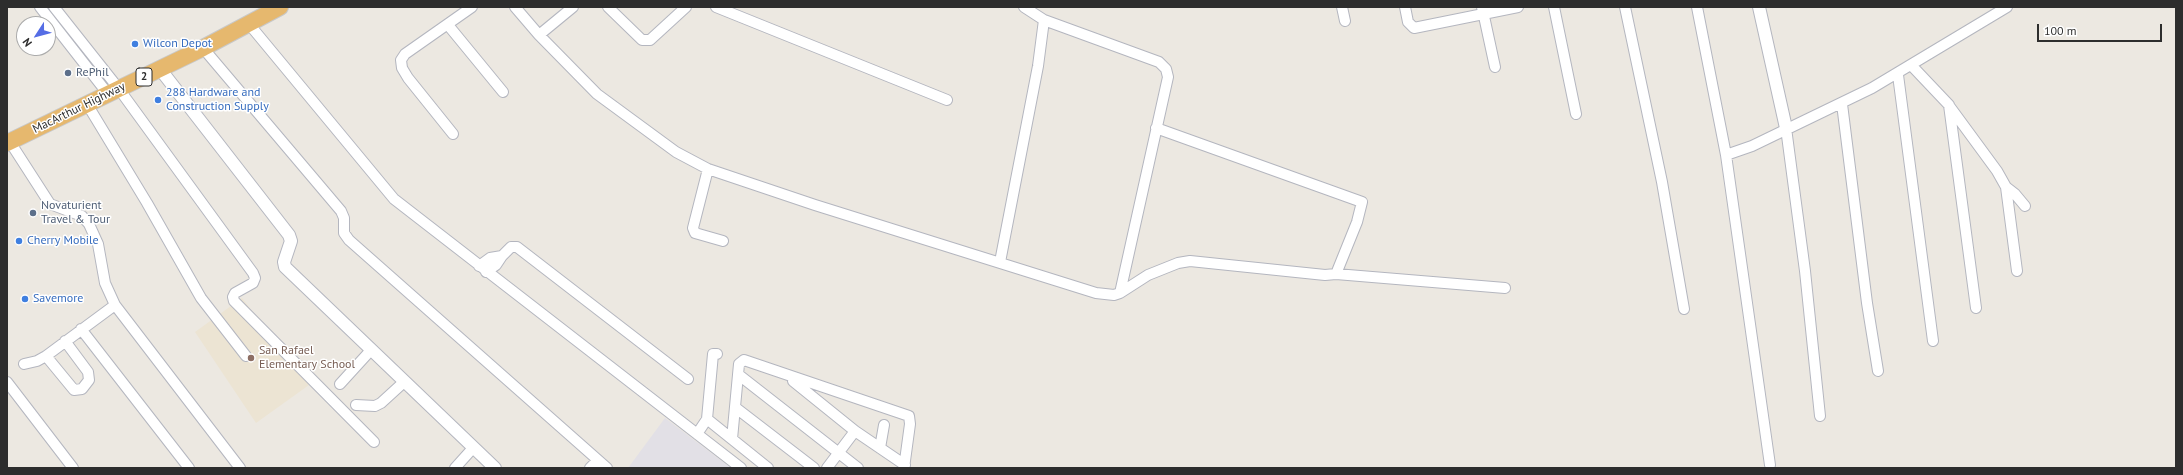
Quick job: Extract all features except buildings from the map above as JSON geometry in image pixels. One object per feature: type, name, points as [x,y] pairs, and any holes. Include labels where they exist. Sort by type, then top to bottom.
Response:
[{"type":"highway","name":"MacArthur Highway","points":[[8,142],[203,48],[280,7]]},
{"type":"street","points":[[40,7],[114,91]]},
{"type":"street","points":[[54,7],[114,91],[253,273],[255,278],[253,283],[235,293],[233,297],[234,301],[374,442]]},
{"type":"street","points":[[453,134],[408,78],[402,68],[401,60],[405,54],[448,26],[472,7]]},
{"type":"street","points":[[515,7],[539,35],[580,78],[608,102],[676,152],[708,169],[815,205],[1106,296],[1120,292],[1148,275],[1178,263],[1190,262],[1325,275],[1336,274],[1505,288]]},
{"type":"street","points":[[539,35],[573,7]]},
{"type":"street","points":[[608,7],[642,40],[650,40],[686,7]]},
{"type":"street","points":[[716,7],[746,21],[947,100]]},
{"type":"street","points":[[1024,7],[1044,20],[1159,62],[1166,69],[1168,77],[1120,292]]},
{"type":"street","points":[[1342,7],[1345,21]]},
{"type":"street","points":[[1405,7],[1408,22],[1414,28],[1482,10],[1518,7]]},
{"type":"street","points":[[1554,7],[1576,114]]},
{"type":"street","points":[[1624,7],[1662,182],[1684,309]]},
{"type":"street","points":[[1697,7],[1726,155],[1770,465]]},
{"type":"street","points":[[1760,7],[1786,128],[1805,271],[1820,416]]},
{"type":"street","points":[[1726,155],[1752,146],[1786,128],[1842,104],[1898,75],[2007,7]]},
{"type":"street","points":[[1482,10],[1495,67]]},
{"type":"street","points":[[1000,262],[1038,66],[1044,20]]},
{"type":"street","points":[[249,24],[390,194],[483,269],[741,468]]},
{"type":"street","points":[[448,26],[503,92]]},
{"type":"street","points":[[203,48],[341,211],[344,218],[344,234],[348,240],[607,468]]},
{"type":"street","points":[[1912,66],[1949,105],[1997,171],[2006,187],[2017,271]]},
{"type":"street","points":[[160,69],[289,235],[291,241],[284,262],[285,267],[495,468]]},
{"type":"street","points":[[1898,75],[1933,341]]},
{"type":"street","points":[[87,104],[147,203],[201,298],[246,356]]},
{"type":"street","points":[[1842,104],[1867,303],[1878,371]]},
{"type":"street","points":[[1949,105],[1976,308]]},
{"type":"street","points":[[1156,128],[1362,202],[1357,222],[1336,274]]},
{"type":"street","points":[[8,142],[50,204],[82,216],[89,224],[98,244],[105,283],[115,305],[240,468]]},
{"type":"street","points":[[708,169],[693,228],[695,233],[722,241]]},
{"type":"street","points":[[2006,187],[2015,194],[2025,206]]},
{"type":"street","points":[[483,269],[490,258],[502,256],[511,247],[517,247],[523,250],[688,379]]},
{"type":"street","points":[[24,364],[37,361],[46,356],[115,305]]},
{"type":"street","points":[[81,329],[189,468]]},
{"type":"street","points":[[46,356],[74,390],[82,389],[89,380],[88,372],[65,341]]},
{"type":"street","points":[[340,384],[370,350]]},
{"type":"street","points":[[697,434],[707,419],[712,354],[717,354]]},
{"type":"street","points":[[732,439],[739,364],[744,360],[788,377],[909,416],[910,424],[904,467]]},
{"type":"street","points":[[739,375],[838,454],[858,468]]},
{"type":"street","points":[[788,377],[904,467]]},
{"type":"street","points":[[7,382],[73,468]]},
{"type":"street","points":[[356,405],[374,406],[381,403],[404,382]]},
{"type":"street","points":[[736,408],[814,468]]},
{"type":"street","points":[[707,419],[768,468]]},
{"type":"street","points":[[880,448],[884,424]]},
{"type":"street","points":[[827,468],[856,431]]},
{"type":"street","points":[[455,468],[473,448]]},
{"type":"street","points":[[590,468],[598,460]]},
{"type":"shaded area","name":"San Rafael Elementary School","points":[[242,298],[309,385],[256,423],[195,332]]},
{"type":"shaded area","points":[[665,418],[731,468],[628,468]]},
{"type":"place","name":"Wilcon Depot","points":[[135,44]]},
{"type":"place","name":"RePhil","points":[[68,73]]},
{"type":"place","name":"288 Hardware and Construction Supply","points":[[158,100]]},
{"type":"place","name":"Novaturient Travel & Tour","points":[[33,213]]},
{"type":"place","name":"Cherry Mobile","points":[[19,241]]},
{"type":"place","name":"Savemore","points":[[25,299]]},
{"type":"place","name":"San Rafael Elementary School","points":[[251,358]]}]
